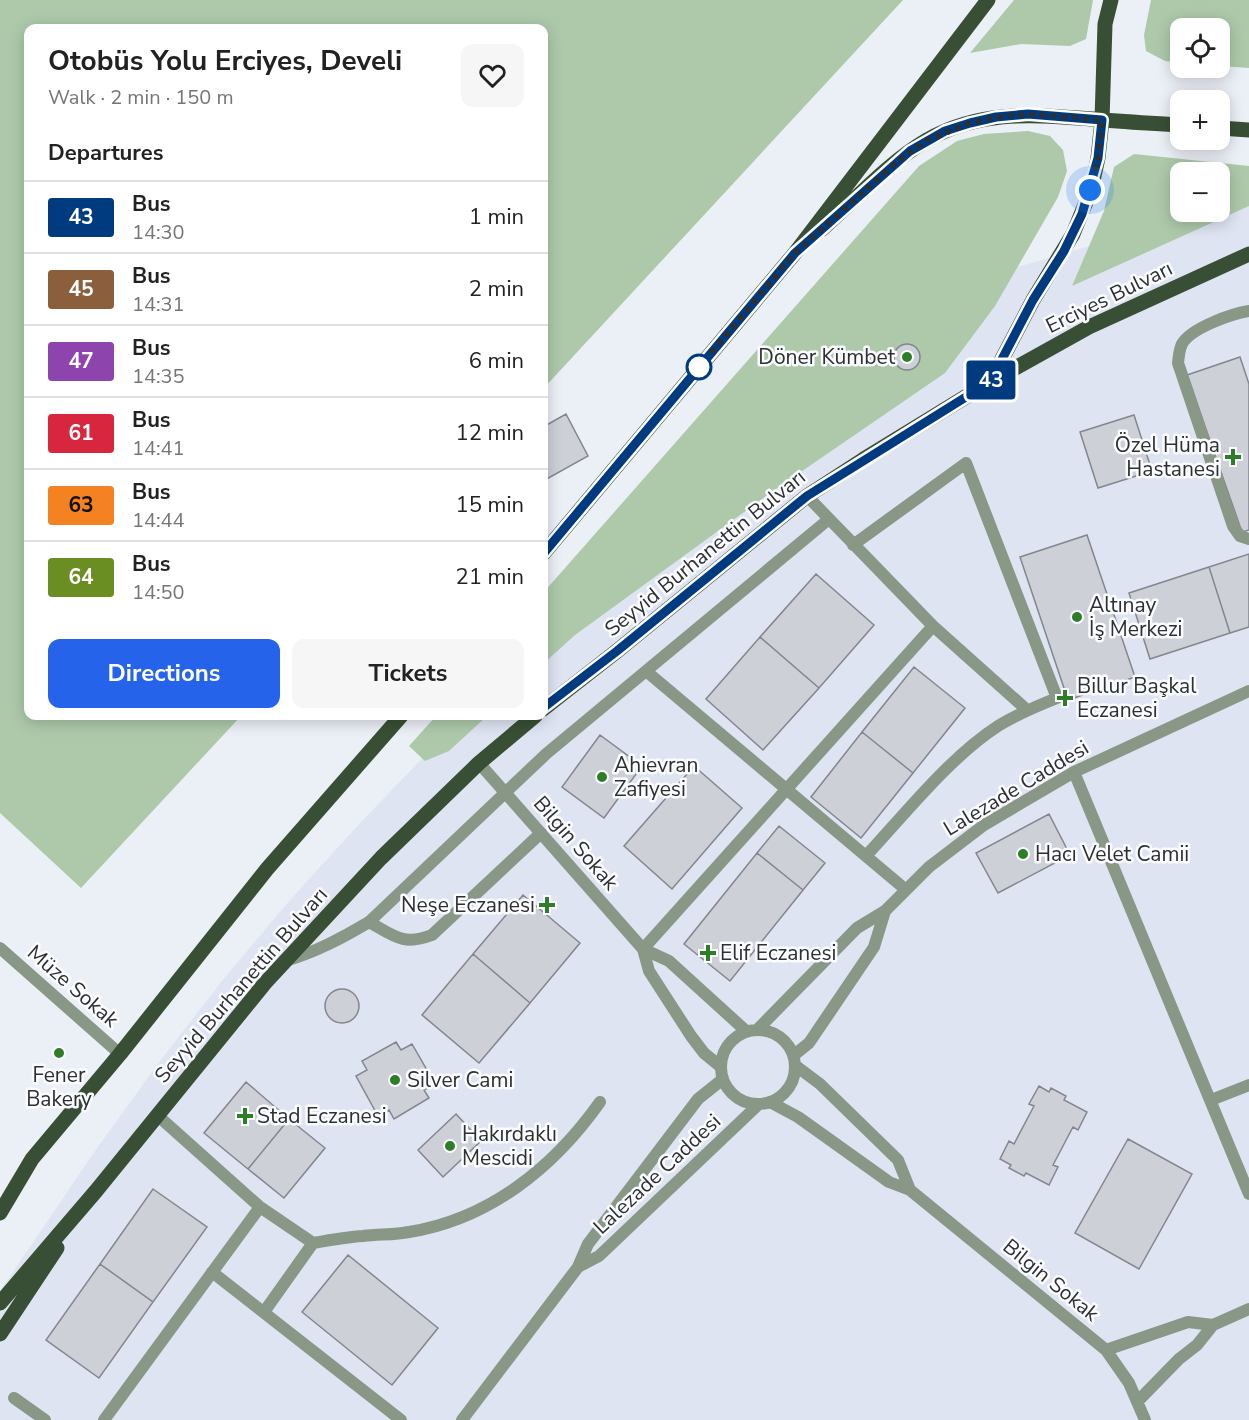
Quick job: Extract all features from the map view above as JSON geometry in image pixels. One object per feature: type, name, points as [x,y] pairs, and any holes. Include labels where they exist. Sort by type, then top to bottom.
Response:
[{"type":"main road","points":[[548,548],[795,253],[988,0]]},
{"type":"main road","points":[[990,382],[1033,300],[1064,251],[1082,214],[1098,158],[1102,120],[1105,24],[1111,0]]},
{"type":"main road","points":[[795,253],[894,164],[927,140],[945,131],[996,117],[1028,114],[1170,124]]},
{"type":"main road","points":[[1230,129],[1249,130]]},
{"type":"main road","name":"Erciyes Bulvarı","points":[[990,382],[1089,327],[1249,254]]},
{"type":"main road","name":"Seyyid Burhanettin Bulvarı","points":[[548,704],[807,496],[990,382]]},
{"type":"main road","points":[[0,1202],[32,1159],[120,1054],[267,869],[397,720]]},
{"type":"main road","name":"Seyyid Burhanettin Bulvarı","points":[[0,1303],[96,1191],[284,962],[381,858],[479,764],[530,720]]},
{"type":"main road","points":[[0,1213],[32,1159]]},
{"type":"main road","points":[[0,1334],[96,1191]]},
{"type":"street","points":[[1249,311],[1227,316],[1190,335],[1183,343],[1178,363],[1233,526],[1240,536],[1249,539]]},
{"type":"street","points":[[853,545],[966,464],[1057,698],[1027,710],[998,726],[957,759],[866,856]]},
{"type":"street","points":[[807,496],[933,626],[1027,710]]},
{"type":"street","points":[[284,962],[318,950],[369,922],[504,792],[595,712],[829,519]]},
{"type":"street","points":[[643,949],[933,626]]},
{"type":"street","points":[[646,671],[905,889]]},
{"type":"street","name":"Lalezade Caddesi","points":[[752,1030],[857,928],[885,911],[929,867],[968,836],[1074,772],[1249,691]]},
{"type":"street","name":"Bilgin Sokak","points":[[479,764],[643,949],[669,961],[752,1030]]},
{"type":"street","points":[[1074,772],[1249,1194]]},
{"type":"street","points":[[369,922],[403,940],[421,940],[432,935],[541,833]]},
{"type":"street","name":"Lalezade Caddesi","points":[[795,1061],[874,947],[885,911]]},
{"type":"street","name":"Müze Sokak","points":[[0,948],[120,1054]]},
{"type":"street","name":"Bilgin Sokak","points":[[643,949],[649,971],[685,1027],[722,1073]]},
{"type":"street","points":[[752,1030],[770,1031],[780,1036],[788,1045],[795,1061],[794,1078],[789,1089],[781,1097],[765,1103],[747,1102],[737,1097],[728,1089],[722,1073],[723,1056],[728,1045],[736,1037],[752,1030]]},
{"type":"street","name":"Bilgin Sokak","points":[[795,1061],[898,1160],[910,1190]]},
{"type":"street","name":"Lalezade Caddesi","points":[[462,1420],[578,1267],[588,1244],[698,1099],[722,1073]]},
{"type":"street","points":[[1211,1100],[1249,1085]]},
{"type":"street","points":[[157,1115],[260,1207],[313,1243],[427,1229],[485,1207],[512,1191],[553,1158],[582,1127],[600,1102]]},
{"type":"street","name":"Bilgin Sokak","points":[[765,1103],[798,1117],[889,1182],[910,1190],[1106,1350],[1119,1367],[1138,1401],[1145,1420]]},
{"type":"street","name":"Lalezade Caddesi","points":[[578,1267],[599,1256],[765,1103]]},
{"type":"street","points":[[104,1420],[260,1207]]},
{"type":"street","points":[[264,1312],[313,1243]]},
{"type":"street","points":[[212,1272],[401,1420]]},
{"type":"street","points":[[1138,1401],[1179,1359],[1197,1345],[1213,1325],[1249,1309]]},
{"type":"street","points":[[1106,1350],[1188,1322],[1213,1325]]},
{"type":"street","points":[[14,1398],[45,1420]]},
{"type":"shaded area","points":[[1249,199],[1249,1420],[0,1420],[0,1291],[95,1151],[157,1065],[222,981],[290,900],[362,821],[462,720],[548,720],[548,638],[925,294],[1172,222],[1230,222],[1230,208]]},
{"type":"green space","points":[[0,0],[903,0],[548,384],[548,24],[24,24],[24,720],[237,720],[81,888],[0,813]]},
{"type":"green space","points":[[1014,0],[1093,0],[1086,39],[1070,46],[1021,44],[970,53]]},
{"type":"green space","points":[[1151,0],[1249,0],[1249,68],[1230,67],[1230,18],[1170,18],[1170,62],[1146,51],[1144,35]]},
{"type":"green space","points":[[1028,131],[1050,136],[1063,150],[1067,171],[1058,197],[995,306],[945,373],[773,491],[575,635],[548,659],[548,587],[919,166],[957,141],[984,134]]},
{"type":"green space","points":[[1134,154],[1211,162],[1170,162],[1170,222],[1214,222],[1072,286],[1104,211],[1114,167]]},
{"type":"green space","points":[[1230,164],[1249,166],[1249,206],[1230,215]]},
{"type":"green space","points":[[432,720],[483,720],[449,751],[425,761],[409,746]]},
{"type":"building","name":"Döner Kümbet","points":[[907,344],[916,348],[920,357],[916,366],[907,370],[898,366],[894,357],[898,348]]},
{"type":"building","name":"Özel Hüma Hastanesi","points":[[1240,357],[1249,384],[1249,530],[1242,532],[1187,375]]},
{"type":"building","points":[[566,414],[588,456],[548,478],[548,424]]},
{"type":"building","points":[[1134,415],[1152,471],[1098,488],[1080,432]]},
{"type":"building","name":"Altınay İş Merkezi","points":[[1087,535],[1135,677],[1068,700],[1020,557]]},
{"type":"building","points":[[1249,554],[1249,627],[1230,633],[1209,567]]},
{"type":"building","points":[[1209,567],[1230,633],[1150,659],[1129,593]]},
{"type":"building","points":[[816,574],[874,625],[819,688],[760,637]]},
{"type":"building","points":[[760,637],[819,688],[763,750],[706,699]]},
{"type":"building","points":[[914,667],[965,708],[913,773],[862,732]]},
{"type":"building","points":[[862,732],[913,773],[861,838],[811,797]]},
{"type":"building","name":"Ahievran Zafiyesi","points":[[600,735],[642,766],[604,818],[562,787]]},
{"type":"building","points":[[694,766],[742,808],[672,889],[624,846]]},
{"type":"building","name":"Hacı Velet Camii","points":[[1049,814],[1070,855],[998,893],[976,853]]},
{"type":"building","points":[[779,826],[825,863],[803,890],[757,853]]},
{"type":"building","points":[[757,853],[803,890],[730,981],[684,944]]},
{"type":"building","points":[[523,895],[580,943],[530,1003],[473,954]]},
{"type":"building","points":[[473,954],[530,1003],[479,1063],[422,1015]]},
{"type":"building","points":[[342,989],[354,994],[359,1006],[354,1018],[342,1023],[330,1018],[325,1006],[330,994]]},
{"type":"building","name":"Silver Cami","points":[[396,1042],[401,1050],[412,1044],[435,1084],[424,1090],[429,1098],[394,1119],[389,1110],[378,1116],[356,1076],[367,1070],[362,1061]]},
{"type":"building","points":[[246,1082],[289,1119],[248,1169],[204,1133]]},
{"type":"building","points":[[1039,1086],[1049,1092],[1051,1088],[1066,1096],[1064,1100],[1087,1112],[1078,1130],[1073,1127],[1053,1165],[1058,1167],[1049,1185],[1026,1173],[1024,1176],[1009,1168],[1011,1165],[1000,1159],[1009,1141],[1014,1144],[1034,1106],[1029,1104]]},
{"type":"building","name":"Hakırdaklı Mescidi","points":[[456,1114],[481,1141],[443,1177],[418,1150]]},
{"type":"building","points":[[289,1119],[325,1148],[284,1198],[248,1169]]},
{"type":"building","points":[[1128,1139],[1192,1174],[1139,1269],[1075,1233]]},
{"type":"building","points":[[153,1189],[207,1227],[153,1302],[100,1264]]},
{"type":"building","points":[[348,1255],[438,1328],[392,1385],[302,1312]]},
{"type":"building","points":[[100,1264],[153,1302],[99,1378],[46,1340]]},
{"type":"bus line","name":"43","points":[[548,548],[795,253],[910,151],[945,131],[996,117],[1028,114],[1102,120],[1098,158],[1082,214],[1064,251],[1033,300],[990,382],[807,496],[617,651],[548,704]]},
{"type":"place","name":"Döner Kümbet","points":[[907,357]]},
{"type":"place","name":"Özel Hüma Hastanesi","points":[[1233,457]]},
{"type":"place","name":"Altınay İş Merkezi","points":[[1077,617]]},
{"type":"place","name":"Billur Başkal Eczanesi","points":[[1065,698]]},
{"type":"place","name":"Ahievran Zafiyesi","points":[[602,777]]},
{"type":"place","name":"Hacı Velet Camii","points":[[1023,854]]},
{"type":"place","name":"Neşe Eczanesi","points":[[547,905]]},
{"type":"place","name":"Elif Eczanesi","points":[[708,953]]},
{"type":"place","name":"Fener Bakery","points":[[59,1053]]},
{"type":"place","name":"Silver Cami","points":[[395,1080]]},
{"type":"place","name":"Stad Eczanesi","points":[[245,1116]]},
{"type":"place","name":"Hakırdaklı Mescidi","points":[[450,1146]]},
{"type":"route","points":[[699,367],[795,253],[894,164],[927,140],[945,131],[996,117],[1028,114],[1102,120],[1098,158],[1090,190]]}]
